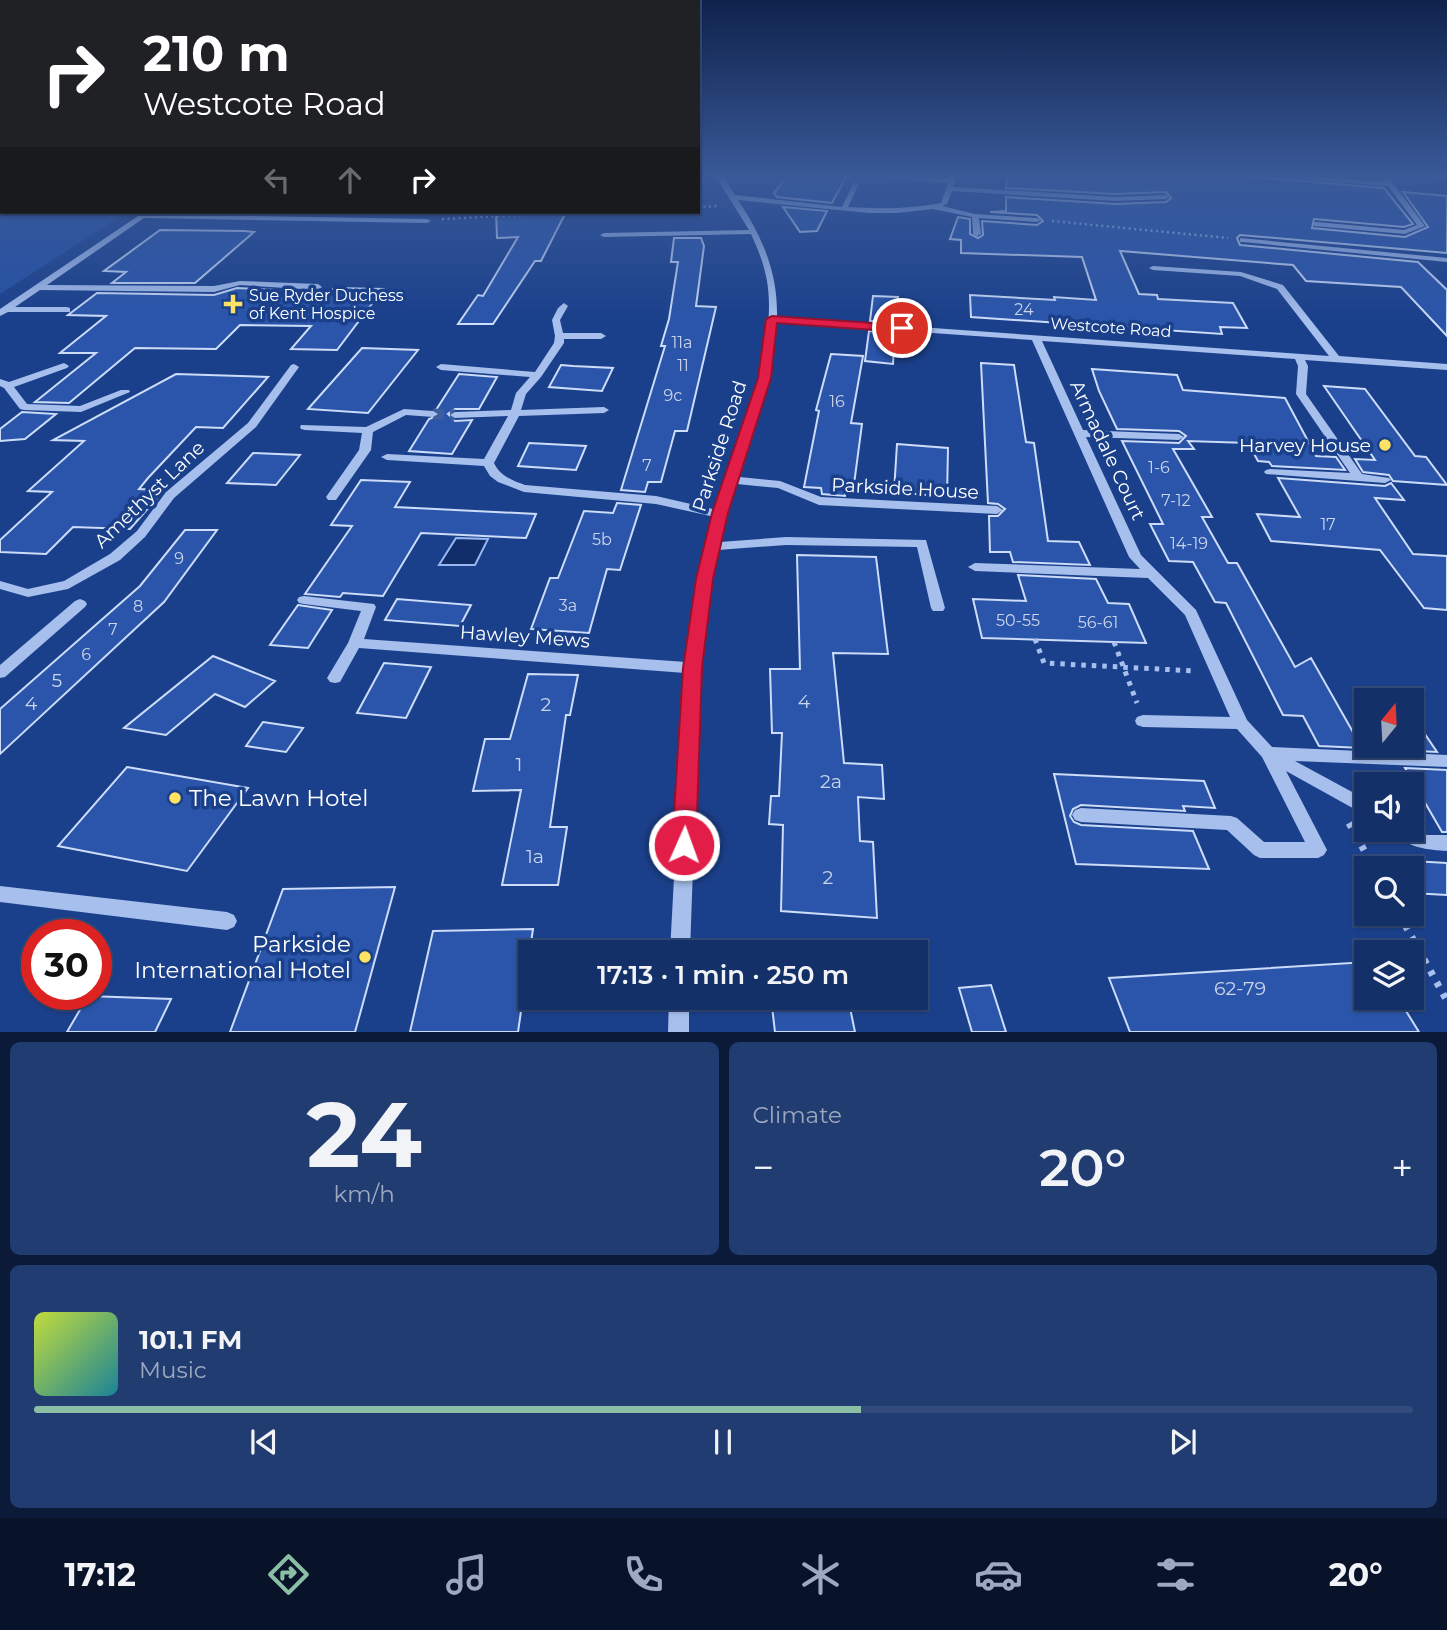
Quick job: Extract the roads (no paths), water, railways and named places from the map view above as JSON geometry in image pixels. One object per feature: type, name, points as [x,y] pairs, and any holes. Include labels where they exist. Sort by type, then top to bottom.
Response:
[{"type":"street","points":[[3,311],[132,223]]},
{"type":"street","name":"Parkside Road","points":[[681,940],[693,668],[705,579],[720,513],[764,378],[772,319],[773,297],[767,262],[747,223]]},
{"type":"street","points":[[976,223],[977,234]]},
{"type":"street","points":[[1317,224],[1405,232],[1421,226],[1419,223]]},
{"type":"street","points":[[604,235],[620,231],[752,232]]},
{"type":"street","points":[[1243,240],[1445,261]]},
{"type":"street","points":[[1153,268],[1170,265],[1241,274],[1280,287],[1336,359]]},
{"type":"street","points":[[38,287],[214,289],[240,284],[318,287]]},
{"type":"street","points":[[488,463],[515,414],[521,393],[559,343],[561,336],[555,327],[556,317],[564,306]]},
{"type":"street","points":[[3,311],[67,310]]},
{"type":"street","name":"Westcote Road","points":[[772,319],[1447,367]]},
{"type":"street","points":[[561,336],[601,336]]},
{"type":"street","name":"Armadale Court","points":[[1036,338],[1135,557],[1191,613],[1241,723],[1268,753]]},
{"type":"street","points":[[1298,356],[1303,366],[1301,394],[1358,477]]},
{"type":"street","points":[[64,366],[4,384],[24,407],[81,409],[125,392]]},
{"type":"street","name":"Amethyst Lane","points":[[0,585],[29,593],[68,585],[115,557],[141,534],[170,495],[252,425],[294,367]]},
{"type":"street","points":[[441,367],[538,374]]},
{"type":"street","points":[[455,415],[604,410]]},
{"type":"street","points":[[304,427],[368,430],[404,412],[433,414]]},
{"type":"street","points":[[332,497],[365,450],[368,430]]},
{"type":"street","points":[[1078,433],[1180,437]]},
{"type":"street","points":[[387,457],[488,463]]},
{"type":"street","points":[[488,463],[492,473],[504,482],[524,488],[656,500],[720,513]]},
{"type":"street","points":[[1270,472],[1385,480]]},
{"type":"street","name":"Parkside House","points":[[731,480],[780,485],[819,501],[997,510]]},
{"type":"street","points":[[712,547],[786,541],[922,543],[938,608]]},
{"type":"street","points":[[975,567],[1151,575]]},
{"type":"street","points":[[304,600],[369,607],[355,643],[335,678]]},
{"type":"street","points":[[0,673],[80,604]]},
{"type":"street","name":"Hawley Mews","points":[[355,643],[693,668]]},
{"type":"street","points":[[1143,721],[1241,723]]},
{"type":"street","points":[[1268,753],[1447,761]]},
{"type":"street","points":[[1268,753],[1354,802]]},
{"type":"street","points":[[1081,815],[1231,823],[1260,850],[1318,850],[1268,753]]},
{"type":"street","points":[[1424,841],[1447,843]]},
{"type":"street","points":[[0,894],[228,921]]},
{"type":"street","points":[[678,1031],[679,1010]]},
{"type":"tunnel","points":[[433,414],[455,415]]},
{"type":"place","name":"Sue Ryder Duchess of Kent Hospice","points":[[233,304]]},
{"type":"place","name":"Harvey House","points":[[1385,445]]},
{"type":"place","name":"The Lawn Hotel","points":[[175,798]]},
{"type":"place","name":"Parkside International Hotel","points":[[365,957]]}]
